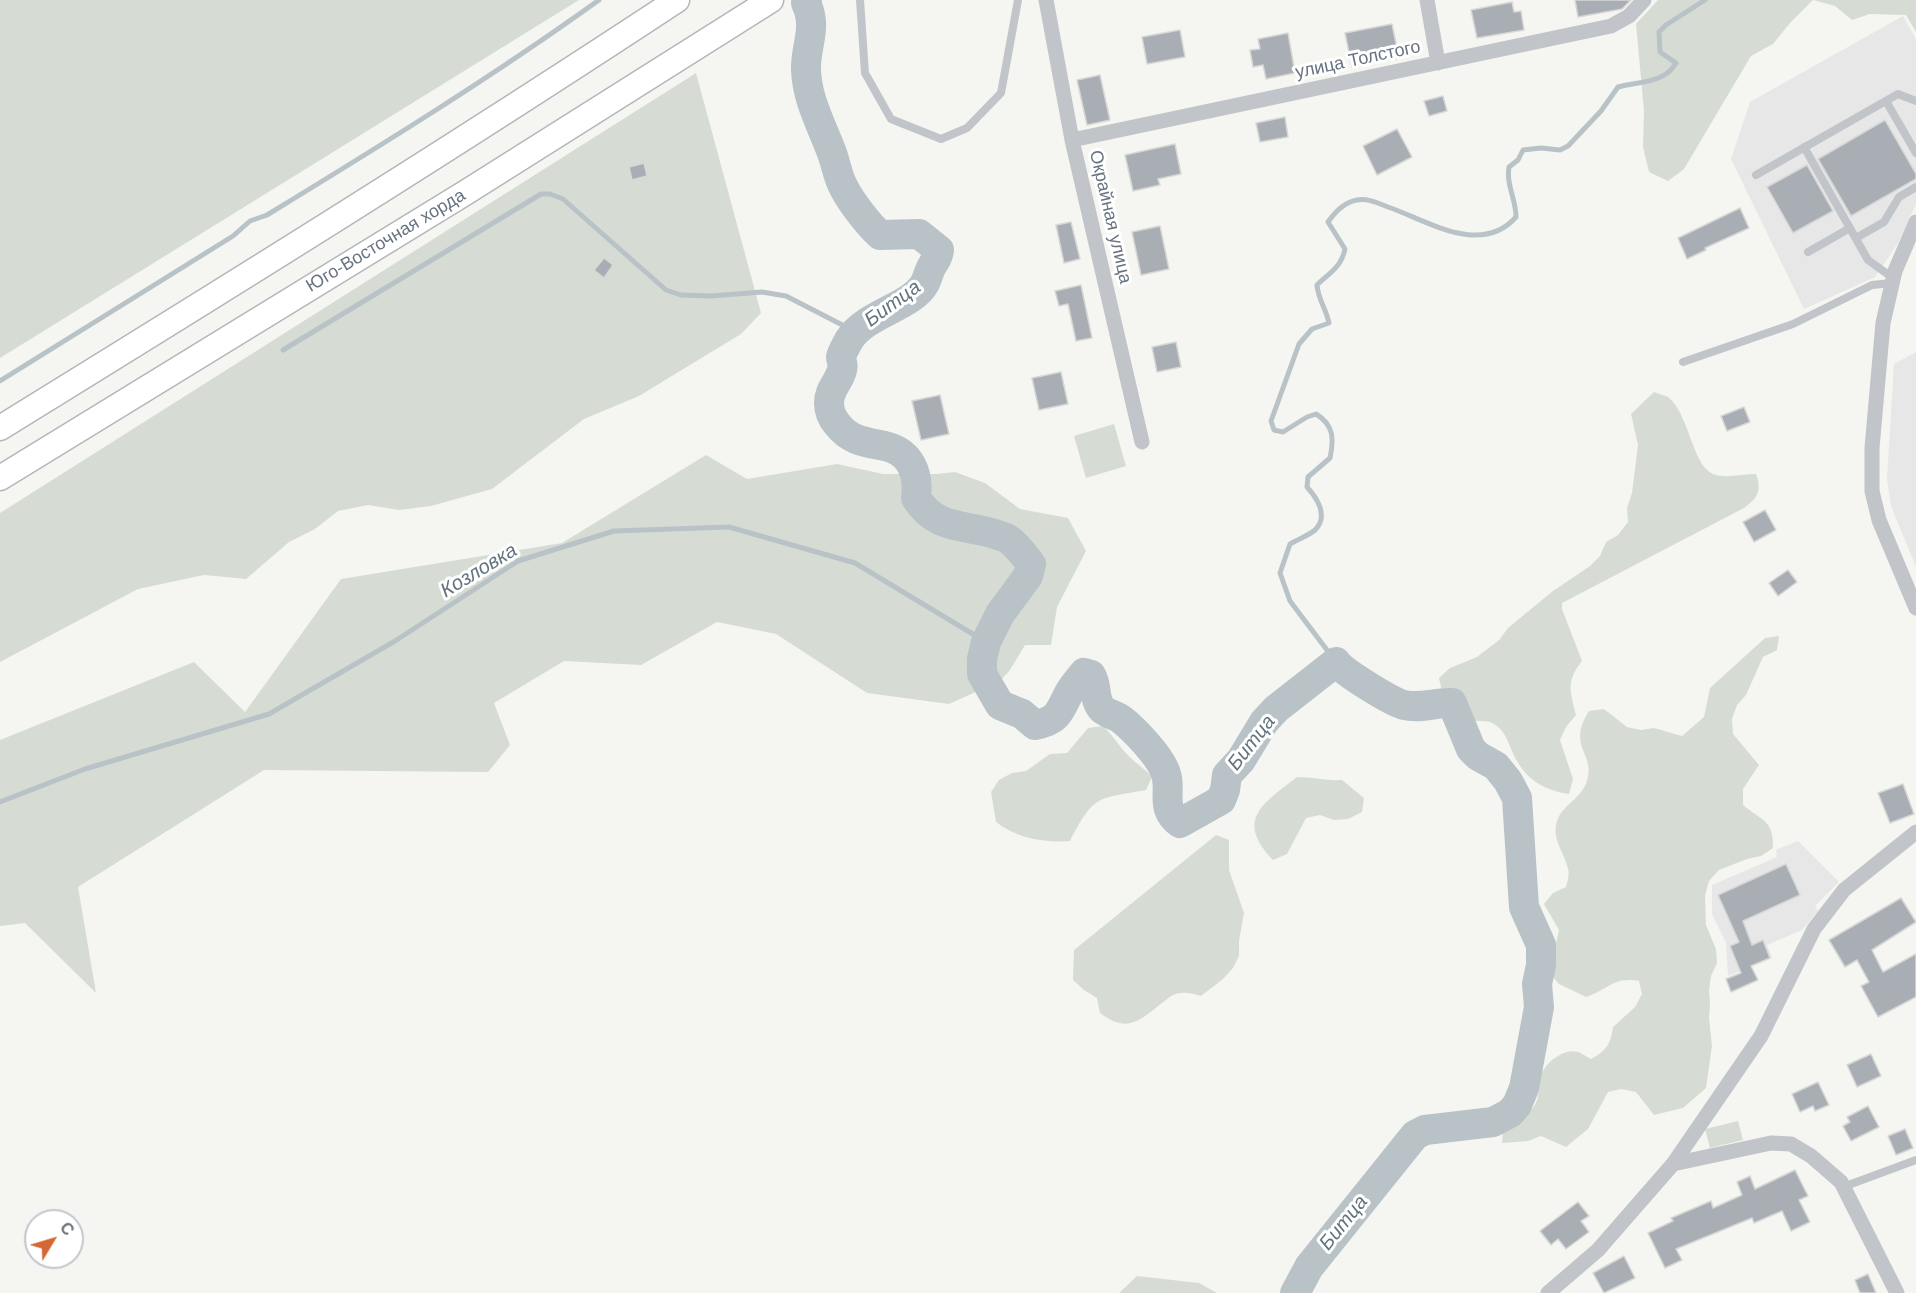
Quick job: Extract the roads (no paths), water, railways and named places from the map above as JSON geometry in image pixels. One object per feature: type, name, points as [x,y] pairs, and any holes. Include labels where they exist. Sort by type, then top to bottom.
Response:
[{"type":"main road","points":[[0,428],[544,88],[677,0]]},
{"type":"main road","name":"Юго-Восточная хорда","points":[[0,478],[465,193],[771,0]]},
{"type":"street","name":"Окрайная улица","points":[[1046,0],[1072,140],[1142,442]]},
{"type":"street","points":[[1427,0],[1438,63]]},
{"type":"street","name":"улица Толстого","points":[[1072,140],[1611,26],[1629,16],[1644,0]]},
{"type":"street","points":[[1916,222],[1893,281],[1883,323],[1872,448],[1872,490],[1879,520],[1916,608]]},
{"type":"street","points":[[1548,1293],[1598,1250],[1673,1164],[1761,1036],[1814,929],[1844,890],[1916,832]]},
{"type":"street","points":[[1673,1164],[1771,1143],[1791,1144],[1810,1156],[1841,1182],[1898,1293]]},
{"type":"lane","points":[[860,0],[865,73],[891,119],[941,139],[968,128],[1000,93],[1018,0]]},
{"type":"lane","points":[[1756,174],[1898,94],[1916,101]]},
{"type":"lane","points":[[1886,101],[1916,153]]},
{"type":"lane","points":[[1804,147],[1868,260],[1893,281]]},
{"type":"lane","points":[[1856,238],[1884,222],[1899,196],[1916,187]]},
{"type":"lane","points":[[1808,252],[1850,228]]},
{"type":"lane","points":[[1683,362],[1793,324],[1872,285],[1893,281]]},
{"type":"lane","points":[[1844,1187],[1916,1160]]},
{"type":"waterway","points":[[0,381],[233,236],[250,221],[267,215],[352,163],[518,56],[599,0]]},
{"type":"waterway","name":"Битца","points":[[807,0],[811,21],[806,61],[809,92],[842,184],[860,213],[880,235],[919,234],[939,250],[925,283],[919,291],[866,323],[849,340],[841,357],[843,366],[841,374],[829,398],[830,412],[835,422],[847,434],[858,440],[894,449],[907,459],[916,481],[916,498],[932,516],[951,524],[1007,538],[1031,564],[1028,576],[1000,614],[986,642],[982,659],[982,674],[1000,705],[1022,714],[1035,725],[1043,723],[1054,718],[1084,673],[1091,675],[1097,701],[1102,709],[1127,724],[1146,743],[1161,763],[1167,776],[1170,811],[1180,823],[1221,800],[1227,775],[1241,760],[1264,722],[1276,709],[1336,662],[1368,686],[1404,705],[1452,703],[1471,749],[1478,756],[1496,766],[1508,781],[1517,798],[1524,907],[1541,945],[1541,965],[1537,984],[1539,1007],[1524,1088],[1517,1105],[1510,1113],[1493,1122],[1425,1130],[1415,1135],[1309,1267],[1295,1293]]},
{"type":"waterway","points":[[1336,662],[1290,601],[1280,573],[1290,544],[1312,532],[1319,525],[1320,507],[1307,487],[1308,477],[1330,458],[1331,433],[1326,423],[1316,414],[1283,432],[1274,430],[1271,421],[1299,344],[1312,329],[1329,323],[1317,285],[1338,266],[1345,249],[1328,222],[1344,205],[1357,200],[1365,200],[1376,202],[1453,232],[1470,235],[1487,234],[1502,229],[1516,217],[1508,174],[1509,167],[1518,160],[1523,150],[1541,148],[1560,150],[1568,146],[1601,111],[1618,87],[1650,81],[1665,75],[1676,63],[1660,52],[1659,32],[1705,0]]},
{"type":"waterway","points":[[283,350],[541,194],[550,194],[563,199],[666,290],[681,295],[711,296],[762,292],[786,296],[856,332]]},
{"type":"waterway","name":"Козловка","points":[[0,802],[85,769],[269,714],[395,641],[518,561],[614,531],[729,527],[855,563],[986,642]]}]
